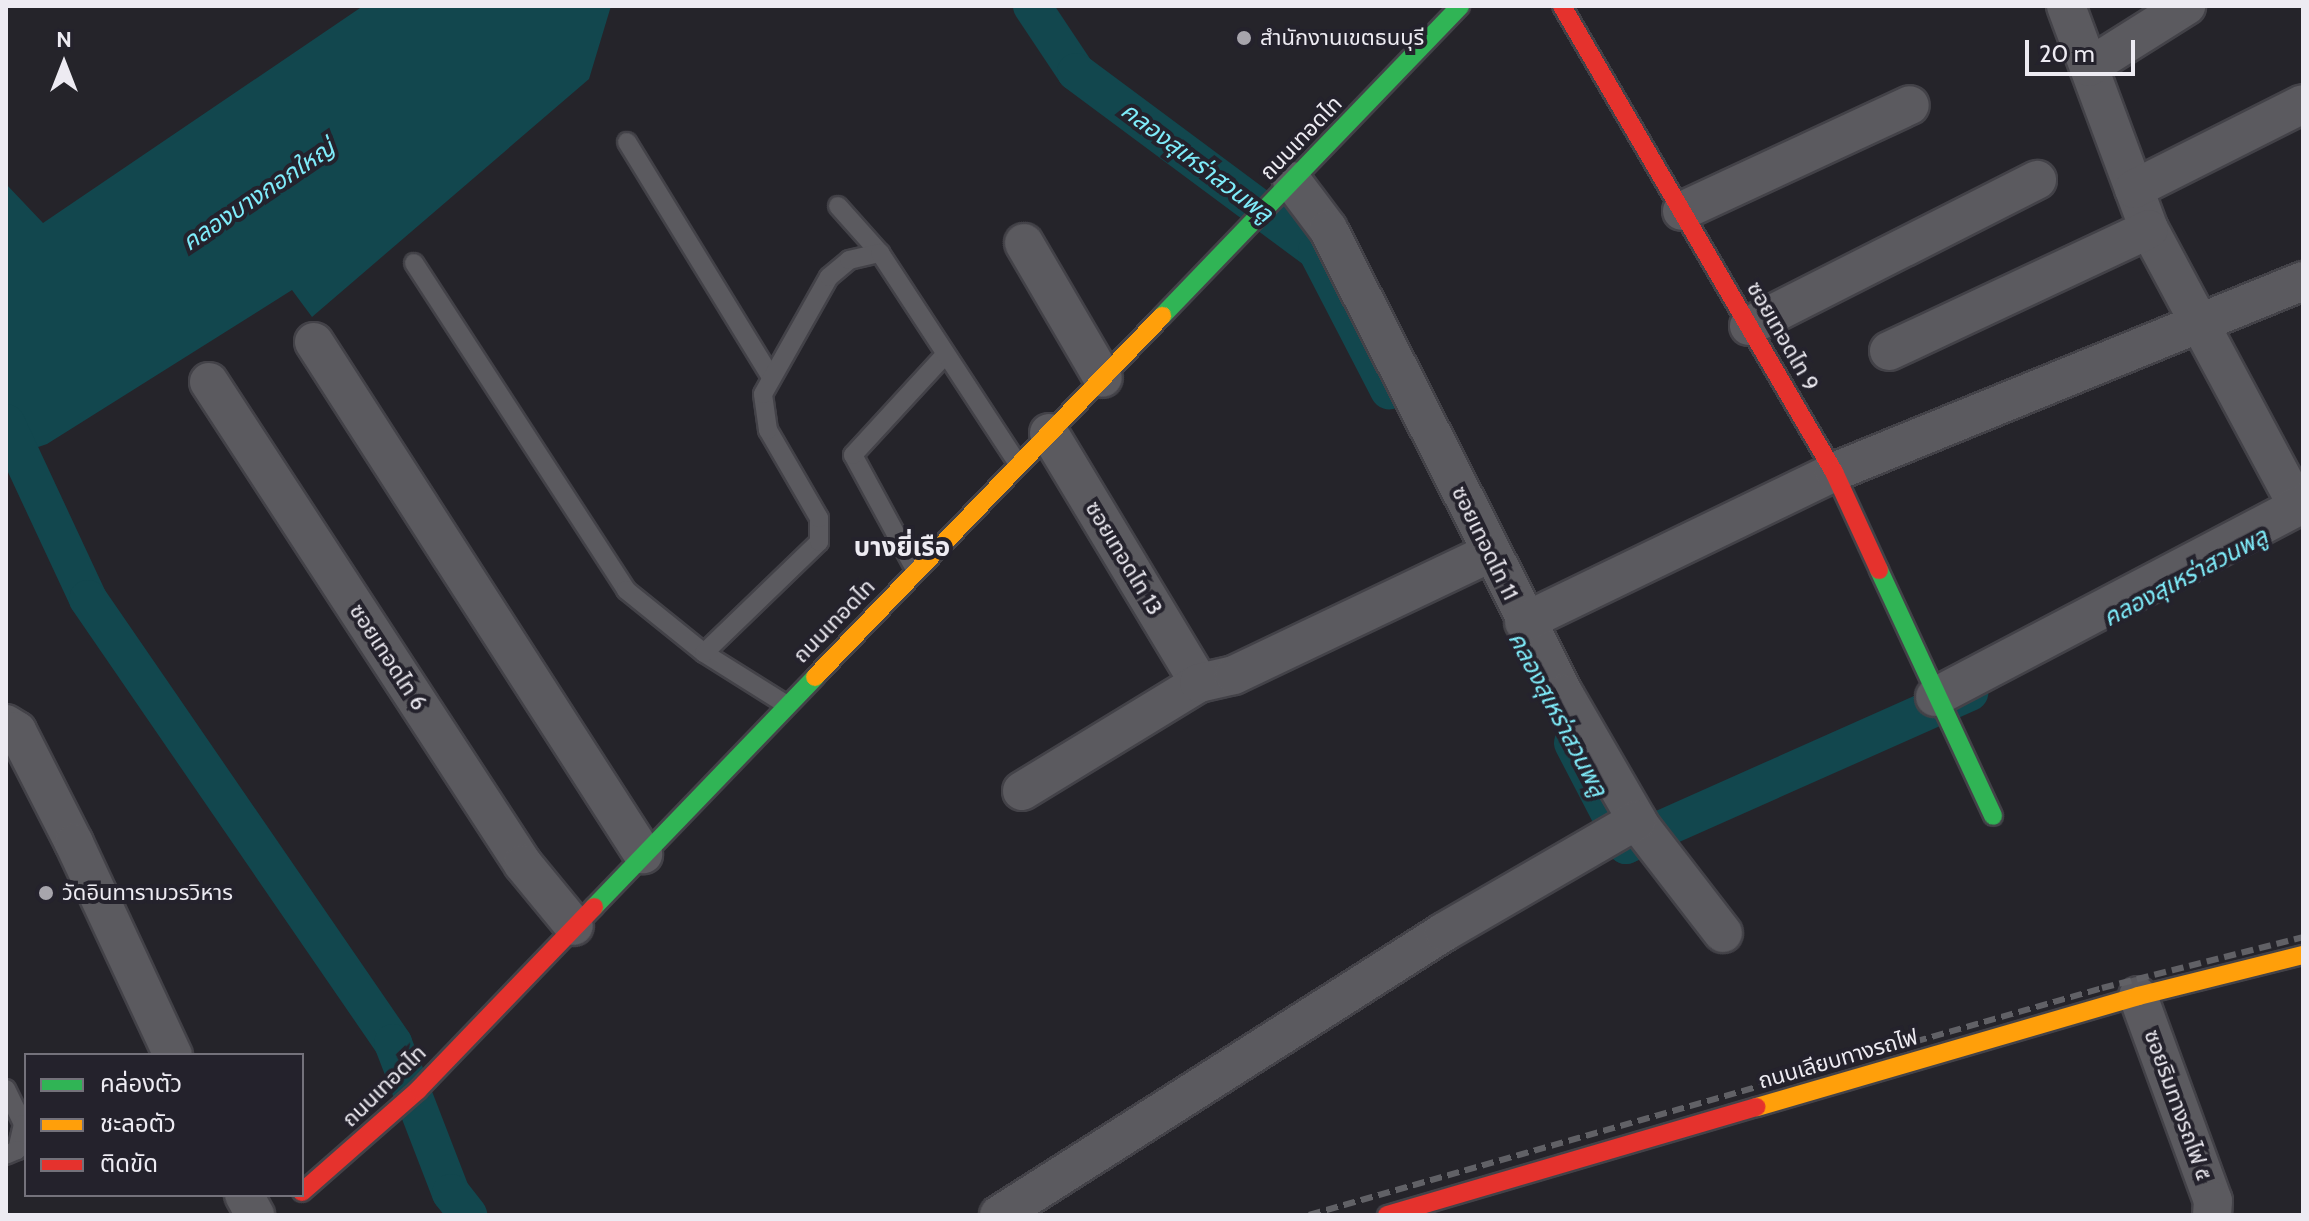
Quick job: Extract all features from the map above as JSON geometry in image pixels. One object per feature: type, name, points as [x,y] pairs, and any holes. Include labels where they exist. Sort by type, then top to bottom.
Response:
[{"type":"street","name":"ถนนเทอดไท","points":[[304,1188],[388,1120],[418,1090],[1459,6]]},
{"type":"street","name":"ซอยเทอดไท 9","points":[[1562,6],[1834,472],[1938,704],[1993,816]]},
{"type":"street","points":[[1938,704],[2300,505],[2149,229],[2066,6]]},
{"type":"street","points":[[2089,67],[2186,6]]},
{"type":"street","points":[[2134,189],[2303,104]]},
{"type":"street","points":[[1682,211],[1910,105]]},
{"type":"street","points":[[1749,326],[2037,180]]},
{"type":"street","name":"ซอยเทอดไท 11","points":[[1281,193],[1328,229],[1524,622],[1644,831],[1723,933]]},
{"type":"street","points":[[1889,351],[2149,229]]},
{"type":"street","points":[[1024,243],[1103,378]]},
{"type":"street","points":[[1524,622],[1834,472],[2201,326],[2303,281]]},
{"type":"street","points":[[314,342],[643,854]]},
{"type":"street","name":"ซอยเทอดไท 6","points":[[209,382],[523,864],[574,926]]},
{"type":"street","name":"ซอยเทอดไท 13","points":[[1049,433],[1199,683]]},
{"type":"street","points":[[1022,791],[1199,683],[1234,675],[1490,553]]},
{"type":"street","points":[[6,724],[17,731],[74,843],[172,1053]]},
{"type":"street","points":[[999,1215],[1444,932],[1644,831]]},
{"type":"street","name":"ถนนเลียบทางรถไฟ","points":[[1387,1215],[2138,996],[2303,955]]},
{"type":"street","name":"ซอยริมทางรถไฟ ๕","points":[[2138,996],[2213,1201],[2212,1215]]},
{"type":"street","points":[[256,1197],[286,1202]]},
{"type":"lane","points":[[627,142],[770,375]]},
{"type":"lane","points":[[838,206],[880,253],[1019,465]]},
{"type":"lane","points":[[704,653],[819,542],[819,518],[763,417],[770,375],[829,277],[849,260],[880,253]]},
{"type":"lane","points":[[414,263],[626,590],[704,653],[787,705]]},
{"type":"lane","points":[[916,571],[853,455],[945,355]]},
{"type":"lane","points":[[6,1089],[23,1124],[17,1150],[6,1155]]},
{"type":"water","name":"คลองบางกอกใหญ่","points":[[363,6],[611,6],[589,79],[312,317],[292,290],[47,444],[6,458],[6,184],[43,223]]},
{"type":"waterway","name":"คลองสุเหร่าสวนพลู","points":[[1032,6],[1076,72],[1317,251],[1389,390]]},
{"type":"waterway","points":[[6,423],[88,599],[393,1043],[451,1193],[468,1215]]},
{"type":"waterway","name":"คลองสุเหร่าสวนพลู","points":[[1573,743],[1626,845],[1969,692]]},
{"type":"railway","points":[[1309,1215],[2102,988],[2303,937]]},
{"type":"traffic: fast","points":[[1162,316],[1460,6]]},
{"type":"traffic: fast","points":[[1879,570],[1993,816]]},
{"type":"traffic: fast","points":[[594,907],[815,677]]},
{"type":"traffic: slow","points":[[815,677],[1162,316]]},
{"type":"traffic: slow","points":[[1757,1107],[2138,996],[2303,955]]},
{"type":"traffic: jam","points":[[1562,6],[1834,472],[1879,570]]},
{"type":"traffic: jam","points":[[304,1190],[418,1090],[594,907]]},
{"type":"traffic: jam","points":[[1387,1215],[1757,1107]]},
{"type":"place","name":"สำนักงานเขตธนบุรี","points":[[1244,38]]},
{"type":"place","name":"วัดอินทารามวรวิหาร","points":[[46,893]]},
{"type":"district","name":"บางยี่เรือ","points":[[902,548]]}]
